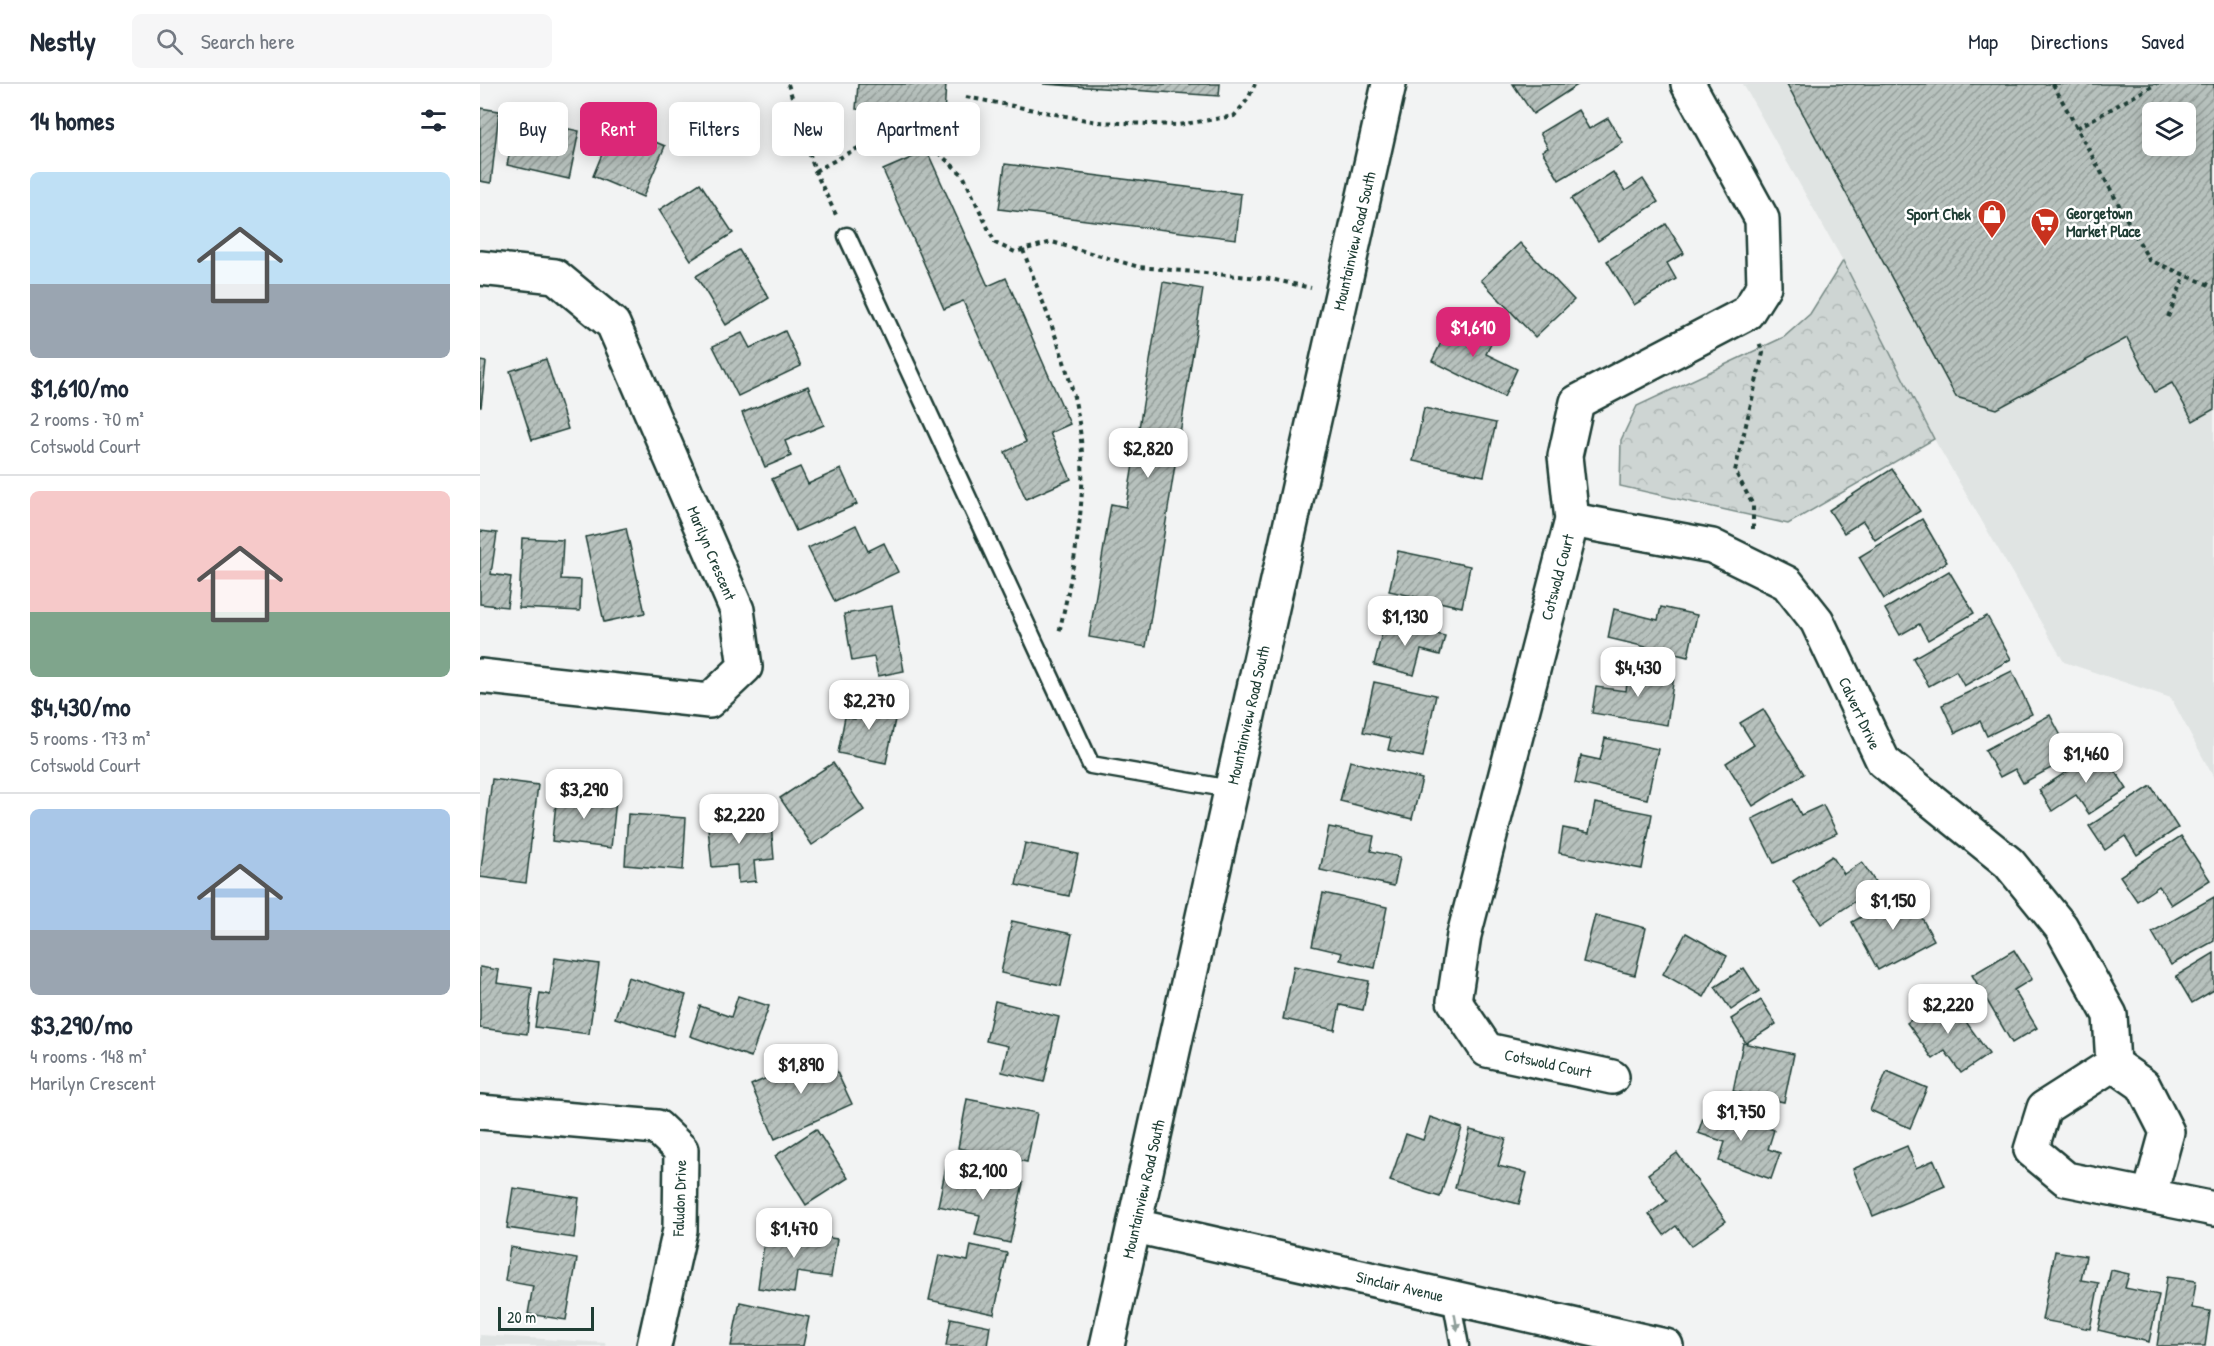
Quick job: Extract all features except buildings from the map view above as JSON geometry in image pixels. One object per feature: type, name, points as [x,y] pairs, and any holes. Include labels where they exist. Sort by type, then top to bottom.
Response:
[{"type":"street","name":"Mountainview Road South","points":[[1107,1346],[1389,84]]},
{"type":"street","points":[[1688,84],[1762,219],[1764,286],[1747,313]]},
{"type":"street","name":"Marilyn Crescent","points":[[480,268],[555,276],[614,324],[737,610],[745,667],[709,701],[480,676]]},
{"type":"street","name":"Cotswold Court","points":[[1612,1077],[1487,1050],[1454,1001],[1464,935],[1572,520],[1565,456],[1577,402],[1747,313]]},
{"type":"street","name":"Calvert Drive","points":[[1572,520],[1712,546],[1787,583],[1817,621],[1883,761],[2009,863],[2061,927],[2110,1015],[2113,1064]]},
{"type":"street","points":[[2150,1194],[2168,1132],[2143,1085],[2113,1064],[2044,1108],[2031,1150],[2066,1179],[2150,1194],[2214,1209]]},
{"type":"street","name":"Faludon Drive","points":[[480,1112],[657,1127],[681,1150],[680,1230],[654,1346]]},
{"type":"street","name":"Sinclair Avenue","points":[[1135,1226],[1666,1346]]},
{"type":"lane","points":[[847,236],[1091,765],[1231,789]]},
{"type":"lane","points":[[1451,1298],[1460,1346]]},
{"type":"path","points":[[788,84],[815,171],[847,236]]},
{"type":"path","points":[[966,97],[1097,122],[1178,124],[1234,116],[1248,99],[1256,84]]},
{"type":"path","points":[[2053,84],[2149,260],[2214,286]]},
{"type":"path","points":[[2077,128],[2156,84]]},
{"type":"path","points":[[815,171],[875,140],[926,142],[963,175],[995,243],[1015,252],[1052,242],[1139,267],[1271,279],[1341,295]]},
{"type":"path","points":[[1023,250],[1074,398],[1083,455],[1076,558],[1049,675]]},
{"type":"path","points":[[2168,317],[2185,275]]},
{"type":"path","points":[[1747,313],[1763,353],[1735,471],[1753,505],[1752,566]]},
{"type":"shaded area","points":[[1743,84],[2214,84],[2214,778],[2171,698],[2064,662],[1934,439],[1843,261]]},
{"type":"shaded area","points":[[480,1335],[606,1343],[605,1346],[480,1346]]},
{"type":"green space","points":[[1843,261],[1934,439],[1788,524],[1620,486],[1621,440],[1637,406],[1784,337],[1810,314]]},
{"type":"place","name":"Sport Chek","points":[[1992,240]]},
{"type":"place","name":"Georgetown Market Place","points":[[2045,248]]}]
